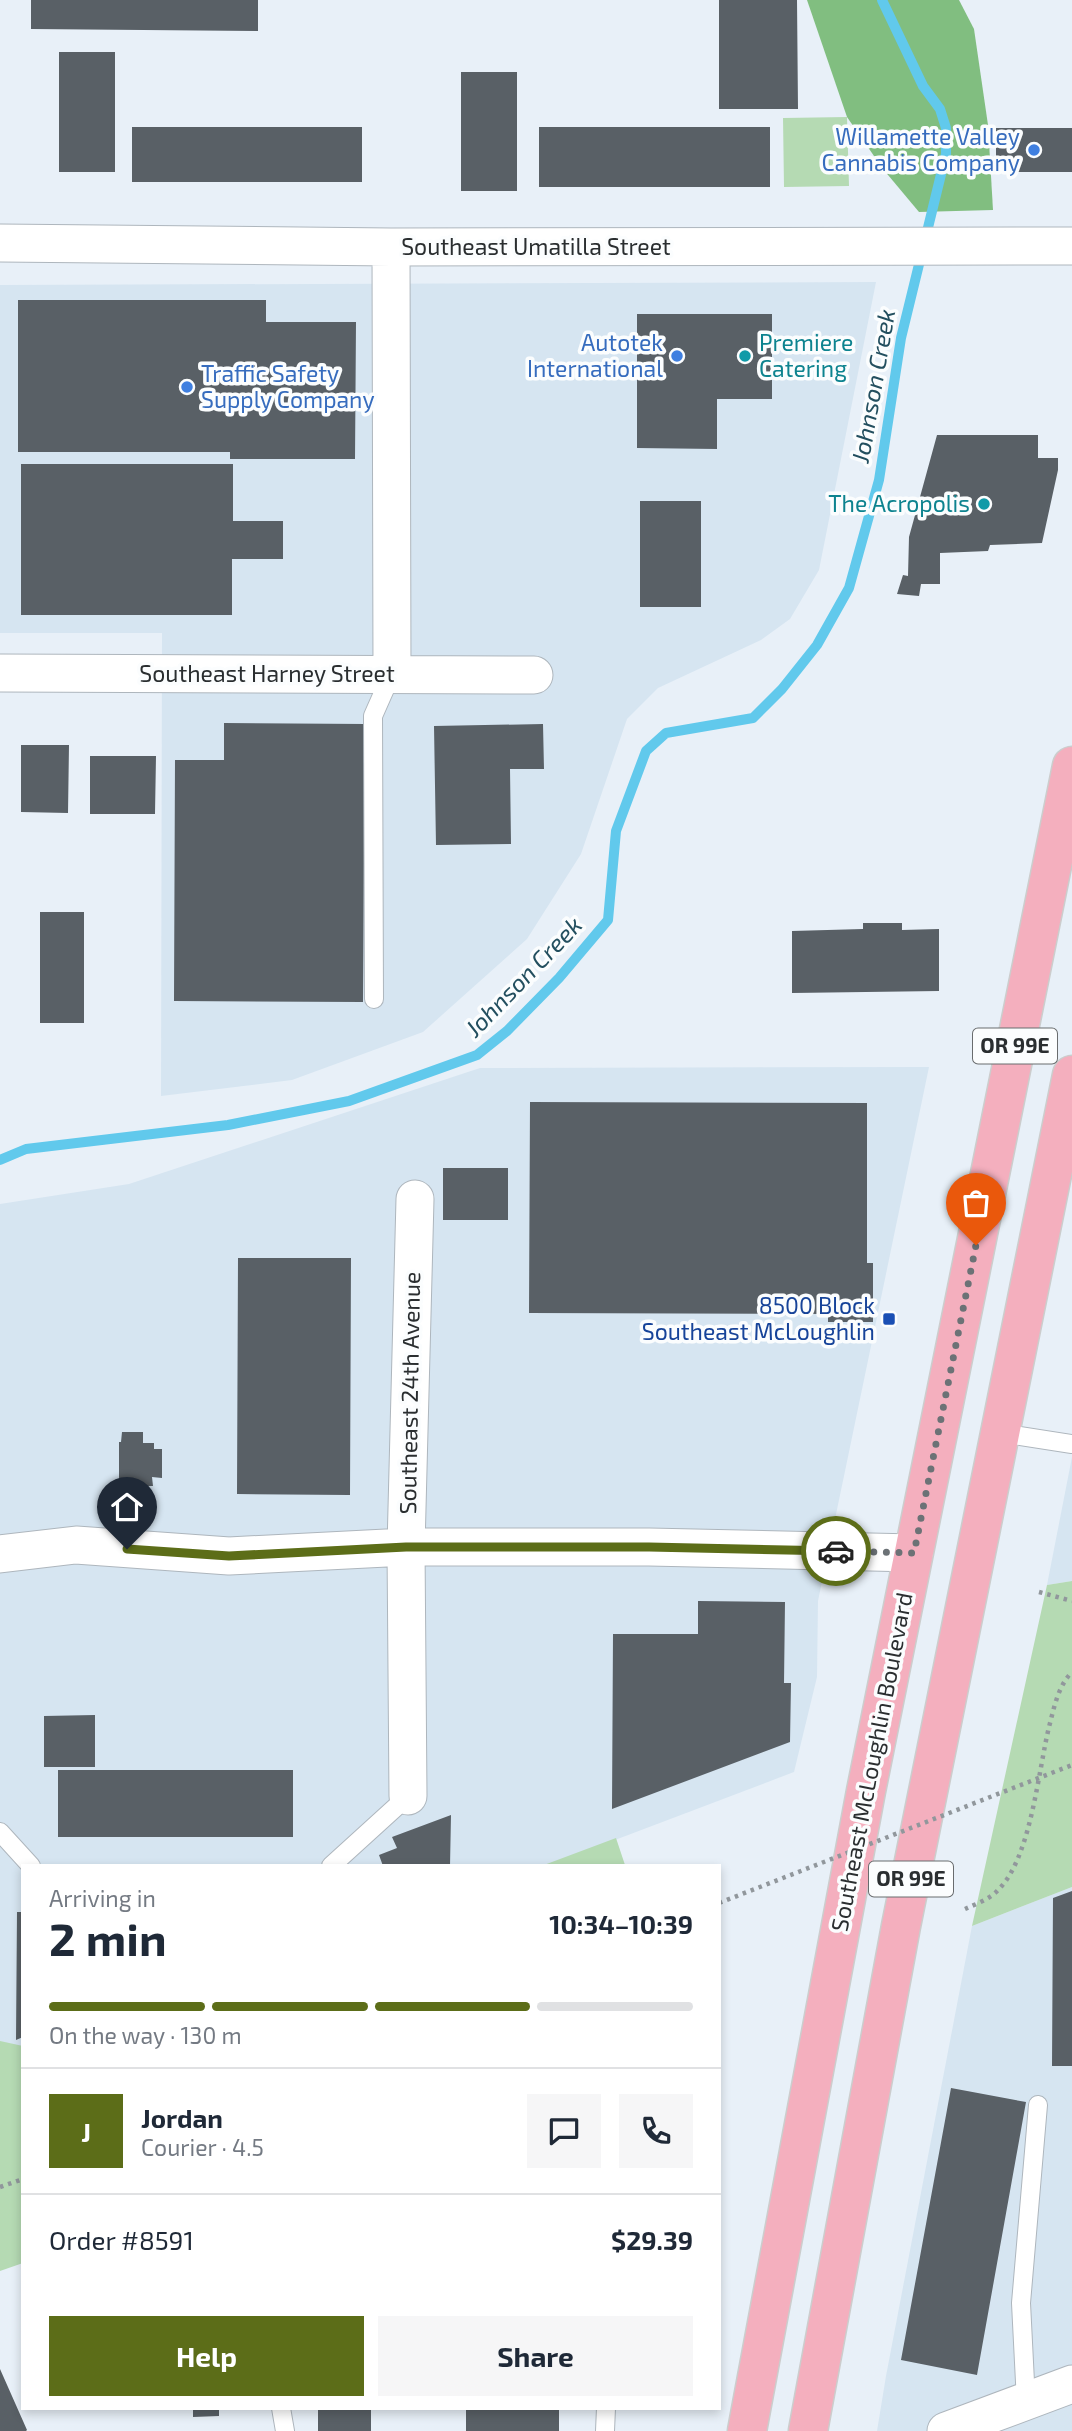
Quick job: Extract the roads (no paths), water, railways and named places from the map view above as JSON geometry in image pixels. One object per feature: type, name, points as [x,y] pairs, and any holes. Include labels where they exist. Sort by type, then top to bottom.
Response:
[{"type":"highway","name":"Southeast McLoughlin Boulevard","points":[[747,2431],[866,1791],[1072,766]]},
{"type":"highway","name":"OR 99E","points":[[808,2431],[901,1926],[1072,1074]]},
{"type":"street","name":"Southeast Umatilla Street","points":[[0,243],[391,247],[1072,246]]},
{"type":"street","points":[[391,247],[392,673]]},
{"type":"street","name":"Southeast Harney Street","points":[[0,673],[534,675]]},
{"type":"street","name":"Southeast 24th Avenue","points":[[408,1796],[406,1547],[415,1199]]},
{"type":"street","points":[[0,1554],[76,1545],[229,1556],[406,1547],[649,1547],[914,1553]]},
{"type":"street","points":[[946,2431],[1072,2384]]},
{"type":"lane","points":[[374,999],[373,716],[392,673]]},
{"type":"lane","points":[[1000,1433],[1072,1444]]},
{"type":"lane","points":[[333,1864],[408,1796]]},
{"type":"lane","points":[[0,1832],[29,1864]]},
{"type":"lane","points":[[1026,2402],[1021,2303],[1038,2105]]},
{"type":"lane","points":[[281,2410],[285,2431]]},
{"type":"lane","points":[[605,2431],[606,2410]]},
{"type":"waterway","name":"Johnson Creek","points":[[0,1160],[26,1149],[228,1125],[349,1101],[477,1055],[507,1031],[559,978],[608,920],[616,831],[646,751],[666,733],[753,718],[782,689],[817,645],[849,588],[879,480],[901,338],[946,154],[946,128],[940,109],[923,86],[882,0]]},
{"type":"place","name":"Willamette Valley Cannabis Company","points":[[1034,150]]},
{"type":"place","name":"Autotek International","points":[[677,356]]},
{"type":"place","name":"Premiere Catering","points":[[745,356]]},
{"type":"place","name":"Traffic Safety Supply Company","points":[[187,387]]},
{"type":"place","name":"The Acropolis","points":[[984,504]]},
{"type":"place","name":"8500 Block Southeast McLoughlin","points":[[889,1319]]}]
